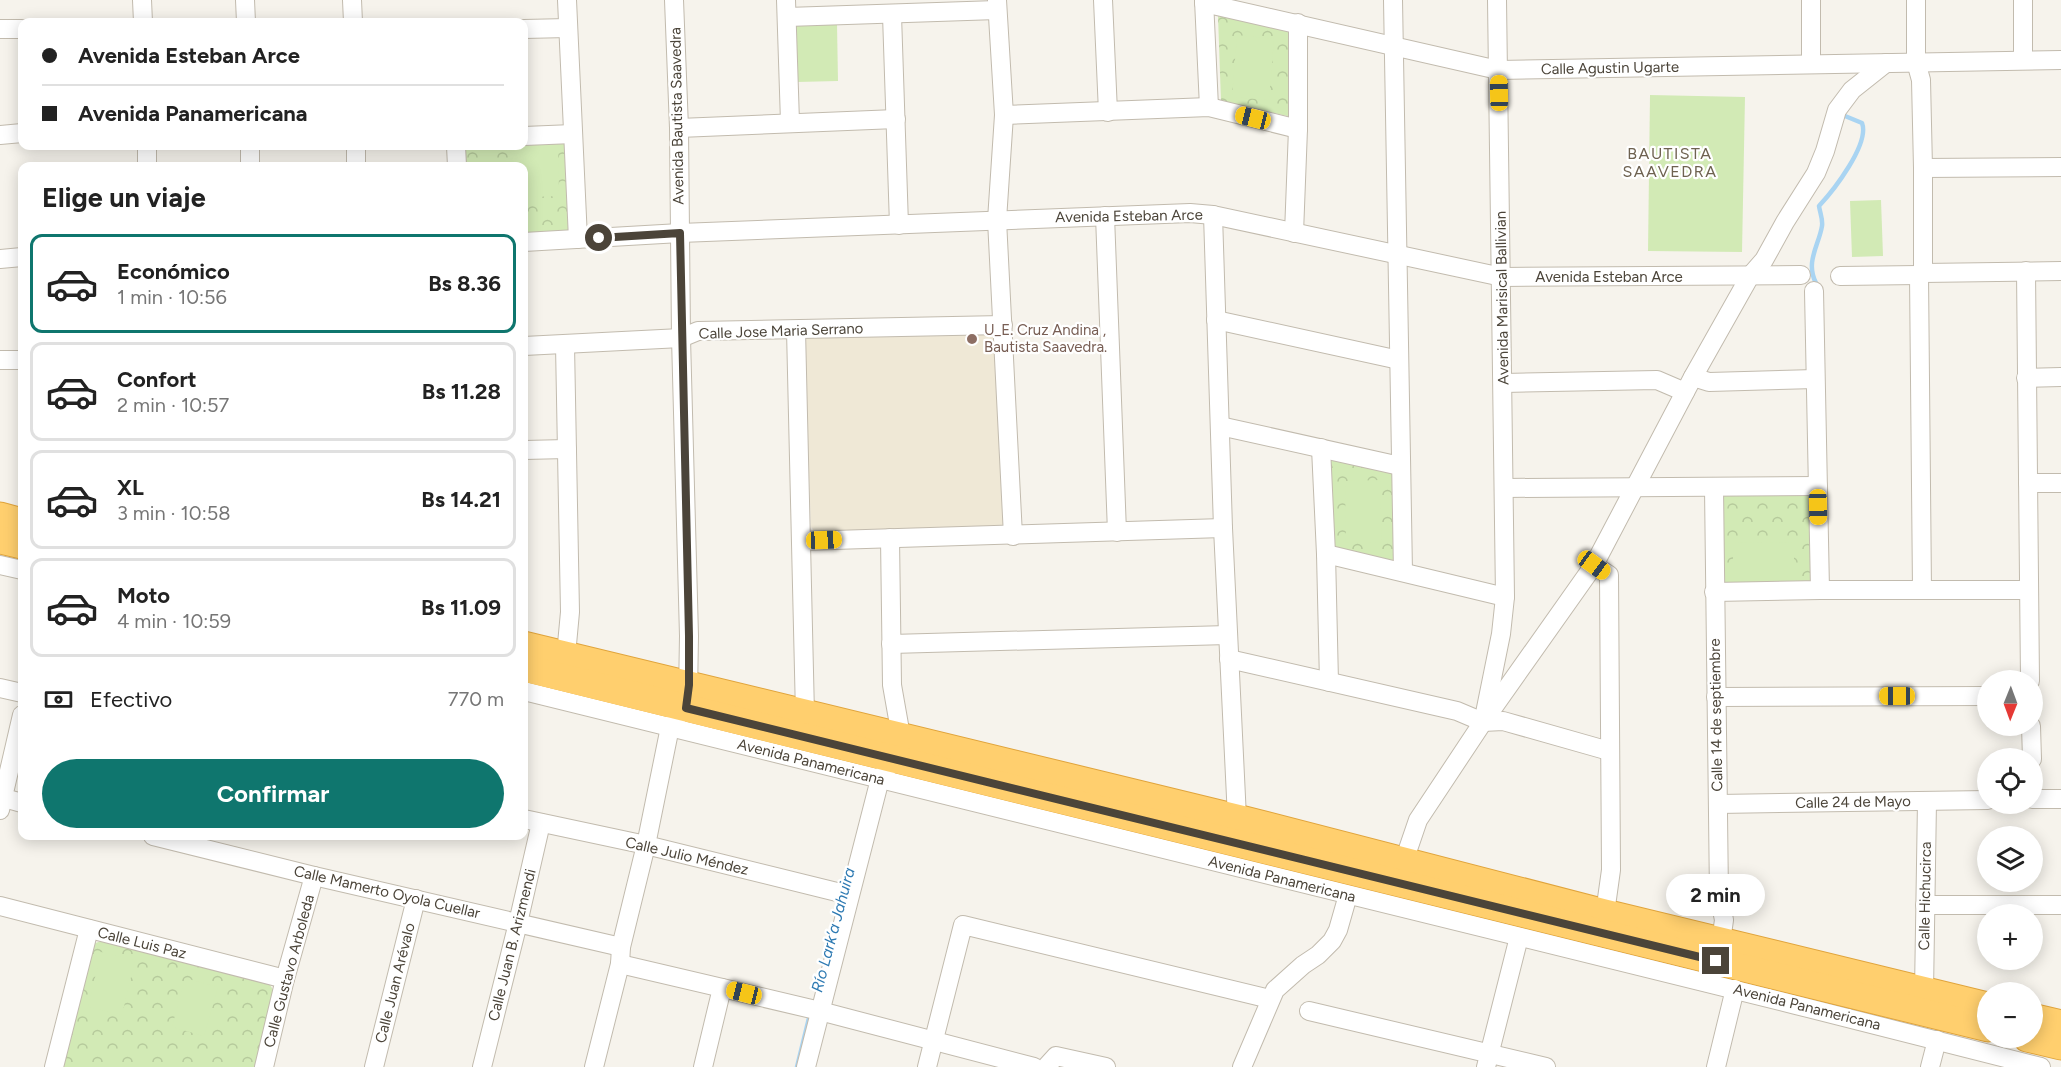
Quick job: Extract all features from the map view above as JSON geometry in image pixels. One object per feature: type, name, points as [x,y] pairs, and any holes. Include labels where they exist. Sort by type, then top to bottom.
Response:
[{"type":"highway","points":[[0,516],[18,521]]},
{"type":"highway","points":[[0,540],[18,544]]},
{"type":"highway","name":"Avenida Panamericana","points":[[528,646],[566,655],[682,707],[805,714],[892,758],[1237,818],[1605,913],[1977,1003]]},
{"type":"highway","name":"Avenida Panamericana","points":[[528,669],[1977,1025]]},
{"type":"highway","points":[[2043,1020],[2061,1024]]},
{"type":"highway","points":[[2043,1042],[2061,1046]]},
{"type":"street","points":[[142,0],[142,18]]},
{"type":"street","points":[[245,0],[246,18]]},
{"type":"street","points":[[352,0],[353,18]]},
{"type":"street","points":[[567,0],[578,239]]},
{"type":"street","name":"Avenida Bautista Saavedra","points":[[594,1067],[646,845],[682,707],[679,128],[674,0]]},
{"type":"street","points":[[1103,0],[1108,112]]},
{"type":"street","points":[[1393,0],[1403,572]]},
{"type":"street","name":"Avenida Marisical Ballivian","points":[[1484,722],[1501,634],[1505,597],[1504,383],[1497,0]]},
{"type":"street","points":[[1811,0],[1811,64]]},
{"type":"street","points":[[1916,0],[1916,62],[1921,80],[1923,168],[1922,590]]},
{"type":"street","points":[[2023,0],[2023,60]]},
{"type":"street","points":[[1204,1],[1209,107]]},
{"type":"street","name":"Calle Agustin Ugarte","points":[[1204,1],[1498,70],[2061,60]]},
{"type":"street","points":[[790,122],[786,9],[892,15],[997,5],[1004,115],[997,220],[1013,536]]},
{"type":"street","points":[[892,15],[899,225]]},
{"type":"street","points":[[1294,233],[1298,129],[1298,23]]},
{"type":"street","points":[[528,29],[568,27]]},
{"type":"street","points":[[0,29],[18,29]]},
{"type":"street","points":[[1404,861],[1418,820],[1594,565],[1689,384],[1749,276],[1764,260],[1816,173],[1826,151],[1837,110],[1851,90],[1886,63]]},
{"type":"street","points":[[1004,115],[1209,107],[1298,129]]},
{"type":"street","points":[[679,128],[896,119]]},
{"type":"street","points":[[0,135],[18,133]]},
{"type":"street","points":[[528,136],[573,134]]},
{"type":"street","points":[[1923,168],[2061,167]]},
{"type":"street","name":"Avenida Esteban Arce","points":[[528,242],[680,233],[1190,213],[1213,215],[1502,278],[1801,275]]},
{"type":"street","points":[[1213,215],[1223,528],[1237,818]]},
{"type":"street","points":[[1105,216],[1117,532]]},
{"type":"street","points":[[0,258],[18,257]]},
{"type":"street","points":[[2026,271],[2030,670]]},
{"type":"street","points":[[1840,276],[2061,271]]},
{"type":"street","points":[[1815,291],[1820,590]]},
{"type":"street","points":[[1216,320],[1399,360]]},
{"type":"street","name":"Calle Jose Maria Serrano","points":[[528,346],[681,338],[698,331],[1003,325]]},
{"type":"street","points":[[796,330],[805,714]]},
{"type":"street","points":[[565,345],[570,612],[566,655]]},
{"type":"street","points":[[0,360],[18,360]]},
{"type":"street","points":[[2026,378],[2061,378]]},
{"type":"street","points":[[1504,383],[1658,380],[1689,384],[1815,379]]},
{"type":"street","points":[[1220,426],[1400,465]]},
{"type":"street","points":[[1321,448],[1329,682]]},
{"type":"street","points":[[528,450],[567,449]]},
{"type":"street","points":[[2028,483],[2061,483]]},
{"type":"street","points":[[1505,488],[1818,486]]},
{"type":"street","name":"Calle 14 de septiembre","points":[[1714,488],[1719,895],[1724,920],[1721,941]]},
{"type":"street","points":[[802,541],[1223,528]]},
{"type":"street","points":[[807,1067],[849,895],[892,758],[890,538]]},
{"type":"street","points":[[1326,554],[1505,597]]},
{"type":"street","points":[[0,565],[18,569]]},
{"type":"street","points":[[1594,565],[1609,576],[1611,870],[1605,913]]},
{"type":"street","points":[[1714,592],[2029,590]]},
{"type":"street","points":[[891,644],[1228,635]]},
{"type":"street","points":[[1229,659],[1457,711],[1484,722],[1503,722],[1609,751]]},
{"type":"street","points":[[0,688],[18,692]]},
{"type":"street","name":"Avenida Panamericana","points":[[528,691],[682,707]]},
{"type":"street","points":[[1716,697],[1977,696]]},
{"type":"street","points":[[18,732],[1,802],[18,803]]},
{"type":"street","name":"Avenida Panamericana","points":[[892,758],[1348,895],[1735,988],[2041,1067]]},
{"type":"street","points":[[2043,800],[2061,799]]},
{"type":"street","name":"Calle 24 de Mayo","points":[[1718,804],[1977,800]]},
{"type":"street","name":"Calle Hichucirca","points":[[1924,991],[1927,801]]},
{"type":"street","name":"Calle Julio Méndez","points":[[532,821],[646,845],[849,895]]},
{"type":"street","name":"Calle Juan B. Arizmendi","points":[[482,1067],[518,923],[532,821]]},
{"type":"street","name":"Calle Mamerto Oyola Cuellar","points":[[192,840],[212,842],[314,876],[518,923],[722,988],[1034,1067]]},
{"type":"street","name":"Calle Gustavo Arboleda","points":[[264,1067],[285,979],[314,876]]},
{"type":"street","points":[[1242,1067],[1275,990],[1332,941],[1338,930],[1348,895]]},
{"type":"street","name":"Calle Juan Arévalo","points":[[374,1067],[416,899]]},
{"type":"street","points":[[1926,905],[2061,905]]},
{"type":"street","name":"Calle Luis Paz","points":[[0,906],[285,979]]},
{"type":"street","points":[[927,1067],[963,925],[1270,999]]},
{"type":"street","points":[[54,1067],[88,930]]},
{"type":"street","points":[[1488,1060],[1519,937]]},
{"type":"street","points":[[702,1067],[722,988]]},
{"type":"street","points":[[1716,1067],[1735,988]]},
{"type":"street","points":[[1310,1011],[1488,1060],[1546,1067]]},
{"type":"street","points":[[1929,1067],[1937,1040]]},
{"type":"street","points":[[1046,1067],[1056,1056],[1106,1067]]},
{"type":"shaded area","points":[[988,334],[997,339],[1005,522],[1001,526],[815,532],[811,527],[804,338]]},
{"type":"green space","points":[[1218,16],[1293,31],[1292,117],[1221,102]]},
{"type":"green space","points":[[837,24],[838,81],[797,82],[796,25]]},
{"type":"green space","points":[[1237,35],[1274,39],[1269,100],[1232,97]]},
{"type":"green space","points":[[1650,95],[1745,97],[1742,252],[1648,251]]},
{"type":"green space","points":[[568,140],[574,233],[528,236],[528,162],[464,162],[463,150],[528,150],[528,143]]},
{"type":"green space","points":[[558,142],[559,196],[528,197],[528,143]]},
{"type":"green space","points":[[1881,200],[1883,256],[1852,257],[1850,201]]},
{"type":"green space","points":[[1330,459],[1394,472],[1396,561],[1335,551]]},
{"type":"green space","points":[[1380,480],[1382,542],[1346,543],[1345,481]]},
{"type":"green space","points":[[1810,492],[1812,581],[1809,583],[1724,582],[1722,498],[1724,493]]},
{"type":"green space","points":[[1794,542],[1794,578],[1733,578],[1733,543]]},
{"type":"green space","points":[[101,941],[268,982],[274,991],[255,1067],[63,1067],[93,944]]},
{"type":"green space","points":[[101,952],[135,960],[122,1015],[88,1007]]},
{"type":"green space","points":[[185,978],[218,987],[204,1036],[172,1027]]},
{"type":"waterway","points":[[1816,283],[1812,261],[1822,226],[1819,206],[1849,167],[1861,143],[1863,132],[1862,123],[1845,116]]},
{"type":"waterway","name":"Río Lark’a Jahuira","points":[[797,1067],[810,1014]]},
{"type":"place","name":"U_E. Cruz Andina , Bautista Saavedra.","points":[[972,339]]},
{"type":"district","name":"BAUTISTA SAAVEDRA","points":[[1670,162]]},
{"type":"route","points":[[599,238],[680,233],[689,636],[689,685],[686,708],[1716,961]]}]
